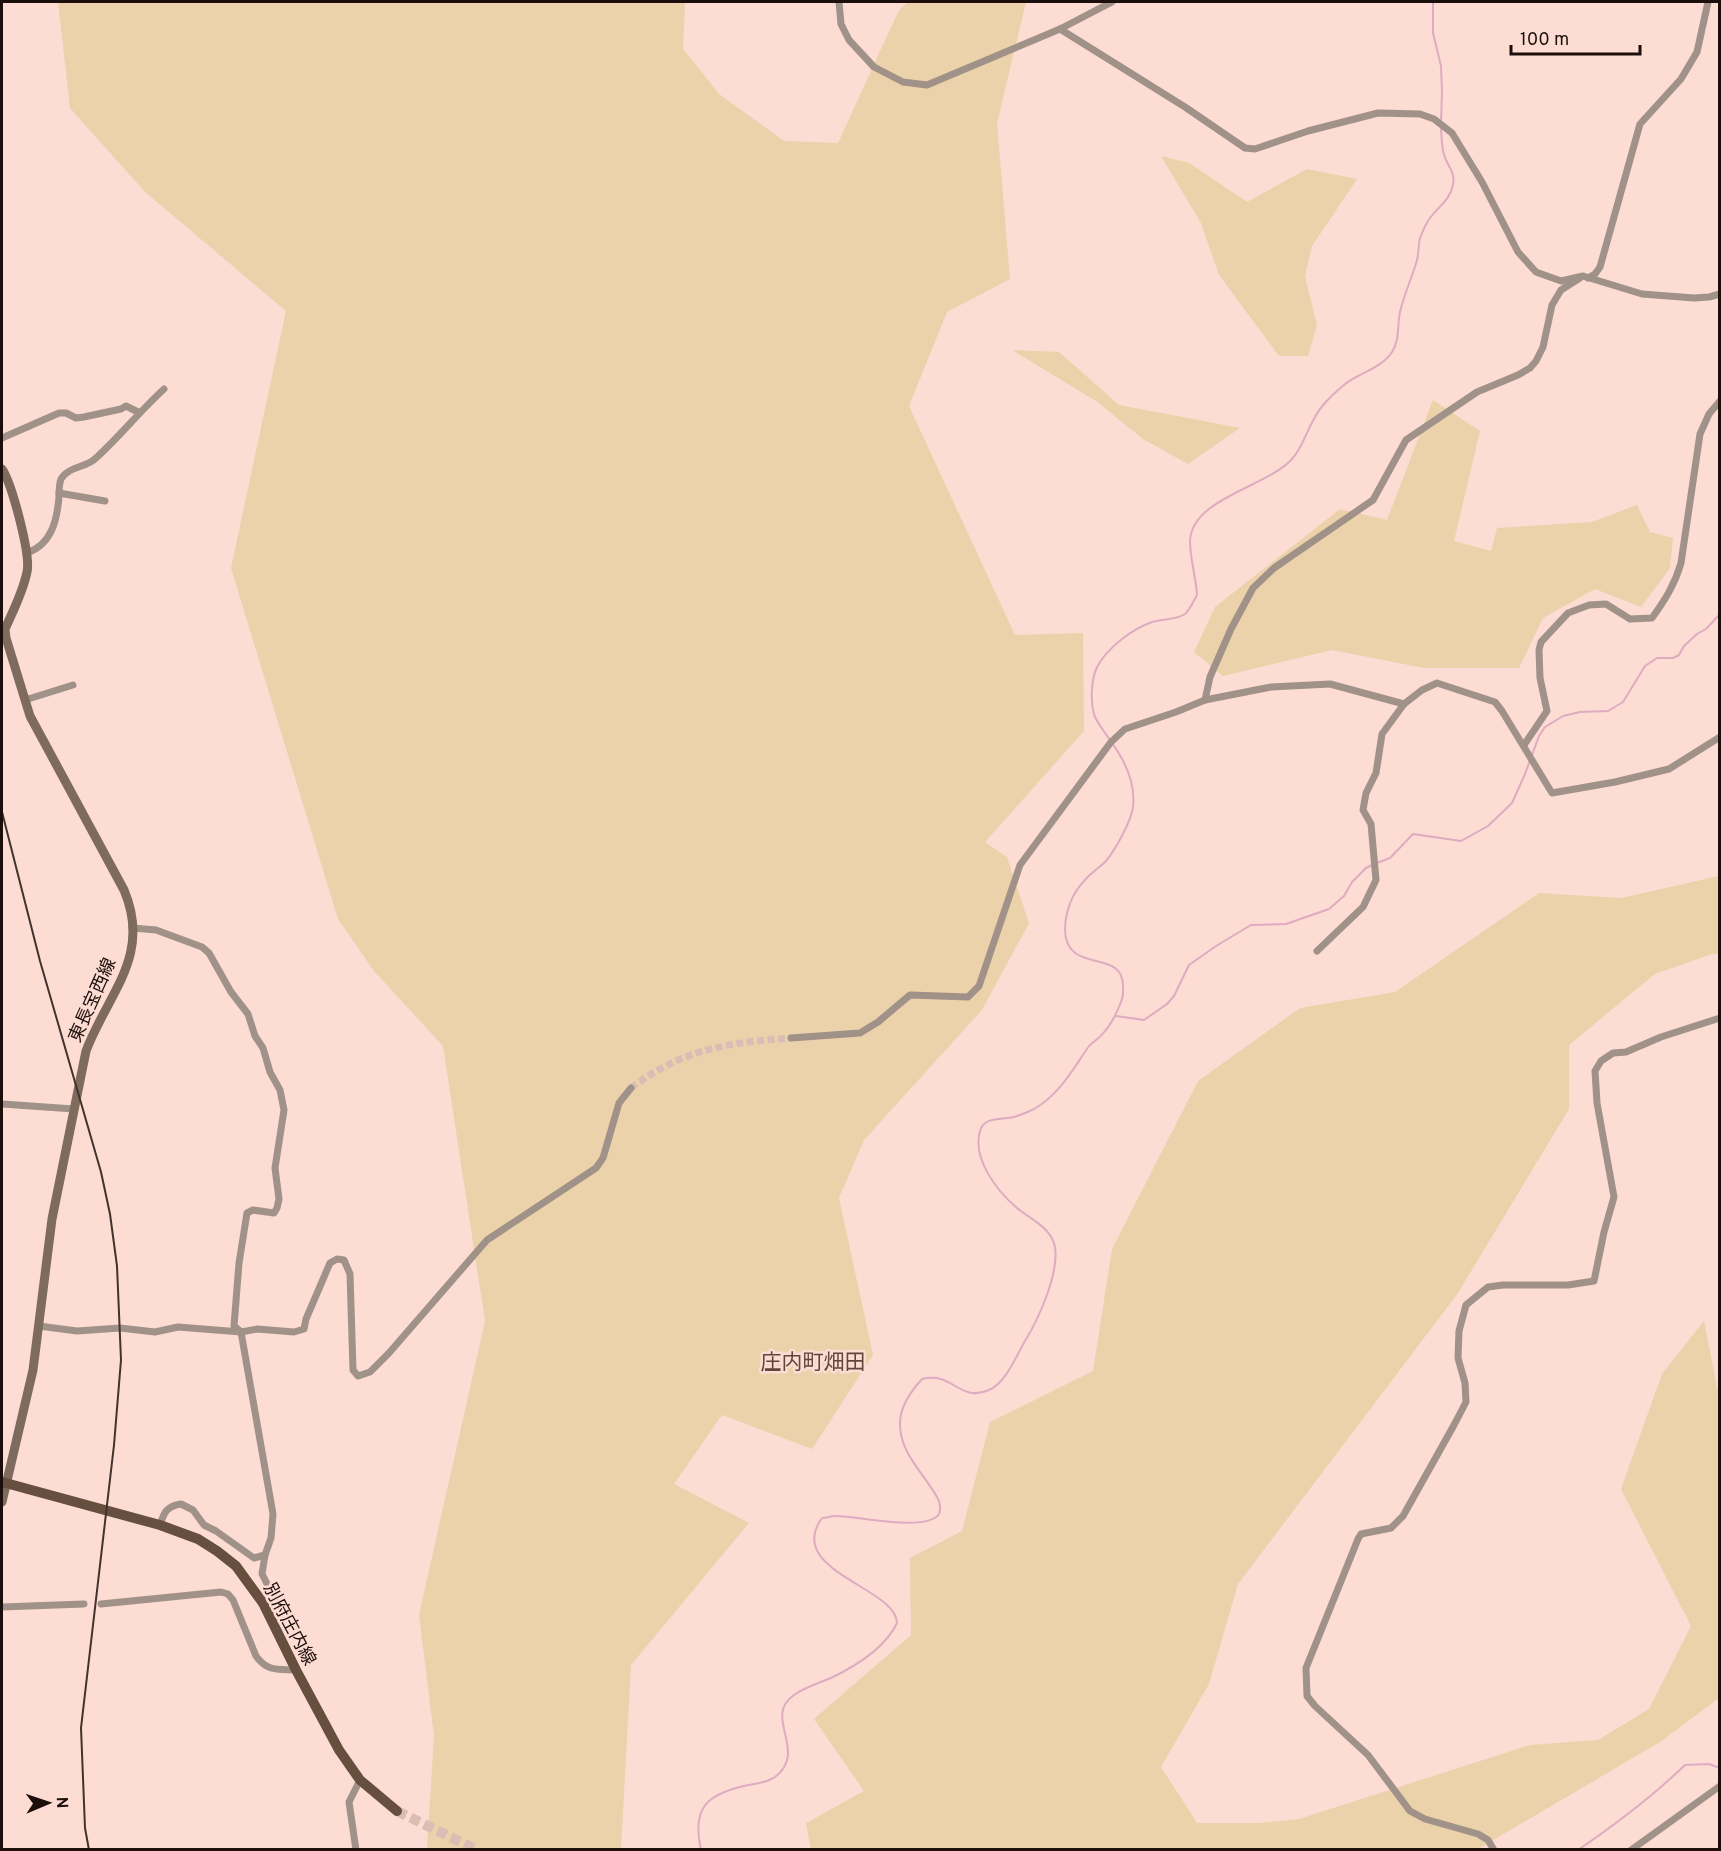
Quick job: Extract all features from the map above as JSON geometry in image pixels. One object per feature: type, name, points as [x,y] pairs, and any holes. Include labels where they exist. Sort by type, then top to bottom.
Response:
[{"type":"main road","name":"東長宝西線","points":[[2,469],[9,483],[27,552],[28,571],[5,629],[6,638],[30,716],[124,890],[132,908],[133,928],[127,969],[94,1029],[86,1051],[52,1219],[33,1370],[4,1483],[2,1502]]},
{"type":"main road","name":"別府庄内線","points":[[4,1483],[160,1525],[198,1539],[236,1566],[251,1585],[269,1616],[339,1750],[360,1780],[397,1811]]},
{"type":"street","points":[[840,2],[842,24],[849,40],[874,67],[903,82],[927,85],[1060,28],[1112,2]]},
{"type":"street","points":[[1205,700],[1210,677],[1231,629],[1253,588],[1281,562],[1373,500],[1406,440],[1477,392],[1518,375],[1530,368],[1536,361],[1543,347],[1552,305],[1561,290],[1595,274],[1600,267],[1640,124],[1681,79],[1697,52],[1708,2]]},
{"type":"street","points":[[1060,28],[1245,148],[1255,149],[1308,131],[1378,113],[1408,112],[1434,119],[1452,133],[1482,182],[1518,252],[1536,272],[1561,281],[1586,277],[1642,294],[1694,298],[1719,294]]},
{"type":"street","points":[[27,552],[36,550],[52,530],[57,516],[60,481],[66,472],[94,460],[138,412],[164,388]]},
{"type":"street","points":[[1524,745],[1547,711],[1540,678],[1541,642],[1568,613],[1589,605],[1606,604],[1630,619],[1652,618],[1667,597],[1681,563],[1700,434],[1709,414],[1719,401]]},
{"type":"street","points":[[2,438],[59,413],[66,413],[76,418],[126,406],[138,412]]},
{"type":"street","points":[[59,493],[105,501]]},
{"type":"street","points":[[1317,951],[1363,907],[1376,880],[1371,824],[1363,810],[1366,794],[1376,773],[1382,734],[1404,704],[1422,690],[1437,683],[1495,702],[1552,793],[1615,782],[1669,769],[1719,737]]},
{"type":"street","points":[[791,1038],[860,1034],[910,995],[968,997],[979,986],[1020,865],[1111,742],[1125,729],[1205,700],[1271,687],[1330,684],[1404,704]]},
{"type":"street","points":[[25,700],[74,685]]},
{"type":"street","points":[[133,928],[170,933],[202,947],[209,953],[231,992],[248,1014],[255,1036],[263,1048],[279,1090],[284,1110],[275,1168],[279,1199],[277,1208],[273,1213],[253,1210],[247,1213],[239,1263],[234,1326],[241,1332],[273,1514],[271,1538],[262,1574],[279,1606],[278,1610],[269,1616]]},
{"type":"street","points":[[1494,1850],[1488,1840],[1478,1834],[1425,1819],[1410,1811],[1368,1755],[1307,1696],[1306,1668],[1361,1534],[1391,1528],[1403,1516],[1466,1402],[1465,1383],[1458,1358],[1459,1331],[1466,1305],[1488,1287],[1568,1285],[1594,1281],[1614,1197],[1597,1103],[1595,1071],[1601,1061],[1613,1053],[1626,1052],[1661,1037],[1719,1018]]},
{"type":"street","points":[[39,1326],[77,1331],[120,1328],[155,1332],[178,1327],[241,1332],[257,1329],[294,1332],[304,1329],[306,1319],[330,1263],[337,1259],[344,1260],[350,1274],[353,1370],[358,1376],[370,1372],[487,1240],[596,1168],[603,1158],[619,1103],[631,1088]]},
{"type":"street","points":[[2,1104],[74,1109]]},
{"type":"street","points":[[160,1525],[168,1508],[181,1504],[188,1506],[194,1510],[204,1525],[216,1531],[249,1556],[254,1558],[265,1555]]},
{"type":"street","points":[[101,1604],[221,1592],[228,1594],[233,1600],[260,1661],[268,1669],[296,1670]]},
{"type":"street","points":[[2,1608],[84,1604]]},
{"type":"street","points":[[356,1850],[349,1802],[360,1780]]},
{"type":"street","points":[[1631,1850],[1719,1786]]},
{"type":"shaded area","points":[[58,2],[685,2],[683,49],[719,94],[784,141],[838,143],[899,10],[908,2],[1026,2],[997,123],[1010,279],[947,312],[909,406],[1015,635],[1083,633],[1084,731],[985,842],[1007,857],[1029,923],[982,1010],[864,1140],[839,1198],[873,1355],[812,1449],[722,1415],[674,1484],[749,1523],[631,1665],[621,1849],[427,1849],[434,1736],[419,1615],[485,1321],[443,1046],[374,971],[338,919],[231,568],[286,311],[145,192],[70,108]]},
{"type":"shaded area","points":[[1161,156],[1189,163],[1247,202],[1307,169],[1357,179],[1312,246],[1305,276],[1317,325],[1308,356],[1279,356],[1219,275],[1201,223]]},
{"type":"shaded area","points":[[1012,350],[1059,352],[1119,405],[1240,428],[1188,464],[1143,439],[1096,401]]},
{"type":"shaded area","points":[[1433,400],[1480,431],[1454,541],[1491,551],[1497,528],[1592,522],[1637,505],[1650,532],[1673,538],[1670,568],[1641,607],[1595,589],[1543,618],[1519,668],[1424,668],[1332,650],[1223,676],[1194,652],[1215,607],[1340,509],[1387,520]]},
{"type":"shaded area","points":[[1719,876],[1719,954],[1712,954],[1655,974],[1569,1045],[1569,1109],[1458,1293],[1238,1584],[1209,1684],[1161,1767],[1197,1823],[1260,1823],[1299,1819],[1530,1745],[1598,1740],[1649,1709],[1691,1626],[1621,1489],[1662,1374],[1704,1321],[1720,1402],[1719,1698],[1660,1742],[1478,1849],[811,1850],[806,1823],[864,1791],[814,1719],[911,1635],[910,1558],[962,1531],[990,1422],[1093,1371],[1112,1249],[1198,1081],[1300,1008],[1395,992],[1539,893],[1621,898]]},
{"type":"waterway","points":[[1433,2],[1433,33],[1441,66],[1441,123]]},
{"type":"waterway","points":[[701,1850],[698,1824],[704,1806],[720,1794],[768,1781],[784,1767],[788,1756],[782,1713],[785,1704],[798,1692],[860,1662],[885,1640],[897,1623],[892,1610],[880,1599],[829,1565],[818,1552],[814,1536],[822,1518],[845,1516],[906,1523],[932,1520],[939,1514],[939,1501],[904,1445],[900,1423],[904,1405],[922,1379],[941,1379],[970,1393],[989,1390],[1001,1382],[1047,1296],[1054,1270],[1053,1240],[1045,1229],[1017,1208],[994,1184],[983,1163],[978,1142],[980,1131],[985,1123],[1014,1117],[1034,1109],[1051,1096],[1089,1046],[1108,1028],[1123,998],[1120,974],[1114,967],[1074,952],[1068,944],[1065,930],[1073,897],[1080,885],[1110,856],[1126,828],[1133,807],[1133,789],[1128,771],[1093,711],[1092,685],[1097,667],[1114,646],[1136,629],[1187,612],[1197,595],[1190,541],[1194,526],[1203,514],[1232,494],[1281,469],[1299,450],[1311,424],[1327,400],[1350,381],[1382,363],[1392,352],[1395,347],[1402,305],[1417,260],[1420,238],[1431,216],[1446,200],[1453,185],[1453,174],[1443,152],[1441,128]]},
{"type":"waterway","points":[[1377,863],[1390,858],[1413,834],[1461,841],[1488,826],[1512,803],[1539,736],[1545,727],[1563,716],[1580,712],[1608,711],[1623,702],[1645,666],[1657,658],[1673,658],[1679,655],[1684,646],[1706,629],[1720,614]]},
{"type":"waterway","points":[[1116,1016],[1144,1020],[1167,1004],[1174,996],[1189,965],[1216,946],[1251,925],[1286,924],[1329,909],[1344,896],[1352,882],[1372,865]]},
{"type":"waterway","points":[[1578,1850],[1634,1809],[1685,1765],[1709,1764],[1720,1768]]},
{"type":"tunnel","points":[[631,1088],[658,1070],[693,1054],[741,1043],[791,1038]]},
{"type":"tunnel","points":[[397,1811],[477,1850]]},
{"type":"railway","points":[[2,812],[40,961],[101,1172],[110,1214],[117,1266],[121,1360],[114,1445],[81,1728],[85,1828],[89,1850]]},
{"type":"district","name":"庄内町畑田","points":[[813,1362]]}]
